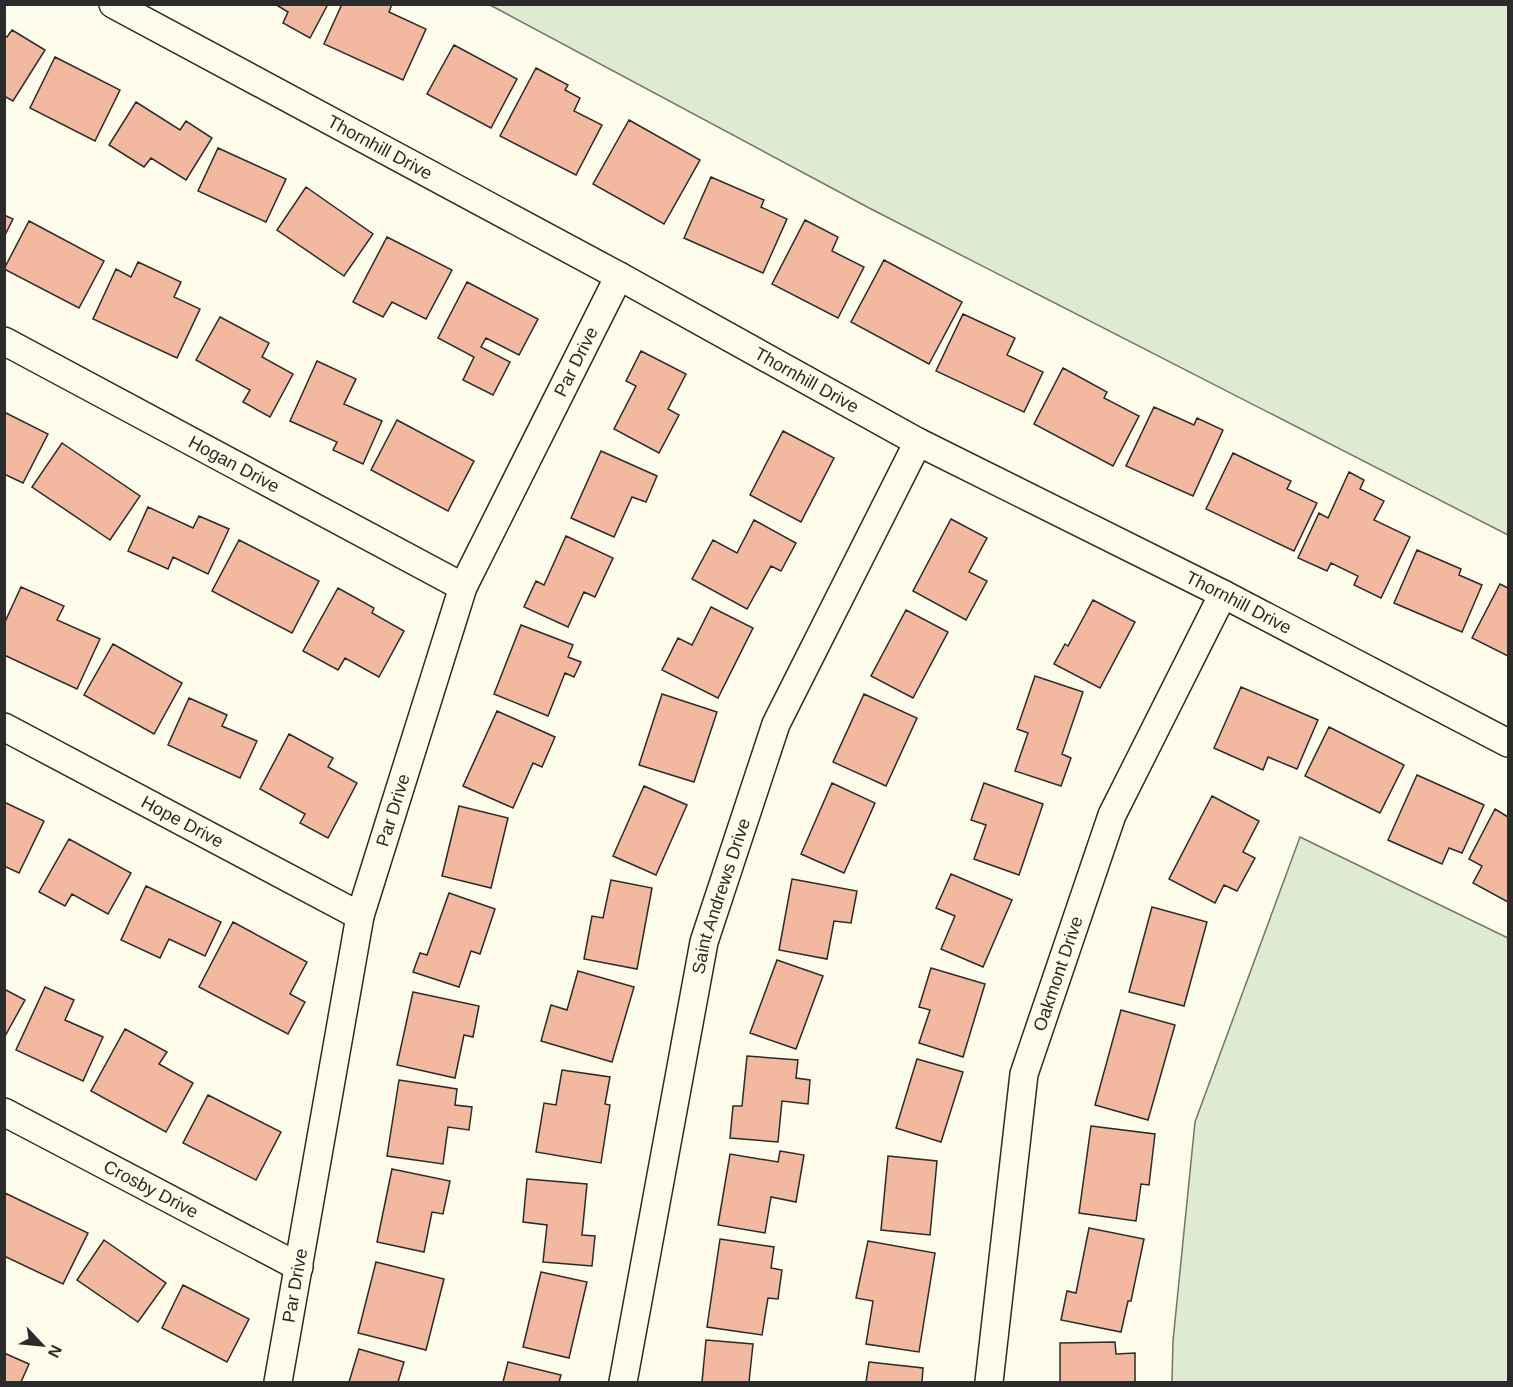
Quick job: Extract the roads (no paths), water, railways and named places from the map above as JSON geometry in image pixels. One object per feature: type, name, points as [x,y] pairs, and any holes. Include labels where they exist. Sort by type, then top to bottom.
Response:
[{"type":"street","name":"Thornhill Drive","points":[[113,4],[619,276],[918,442],[1223,594],[1509,743]]},
{"type":"street","name":"Par Drive","points":[[278,1383],[360,916],[463,587],[619,276]]},
{"type":"street","name":"Hogan Drive","points":[[4,341],[463,587]]},
{"type":"street","name":"Saint Andrews Drive","points":[[623,1383],[704,942],[776,724],[918,442]]},
{"type":"street","name":"Oakmont Drive","points":[[989,1383],[1024,1074],[1112,815],[1223,594]]},
{"type":"street","name":"Hope Drive","points":[[4,727],[360,916]]},
{"type":"street","name":"Crosby Drive","points":[[4,1112],[299,1267]]}]
